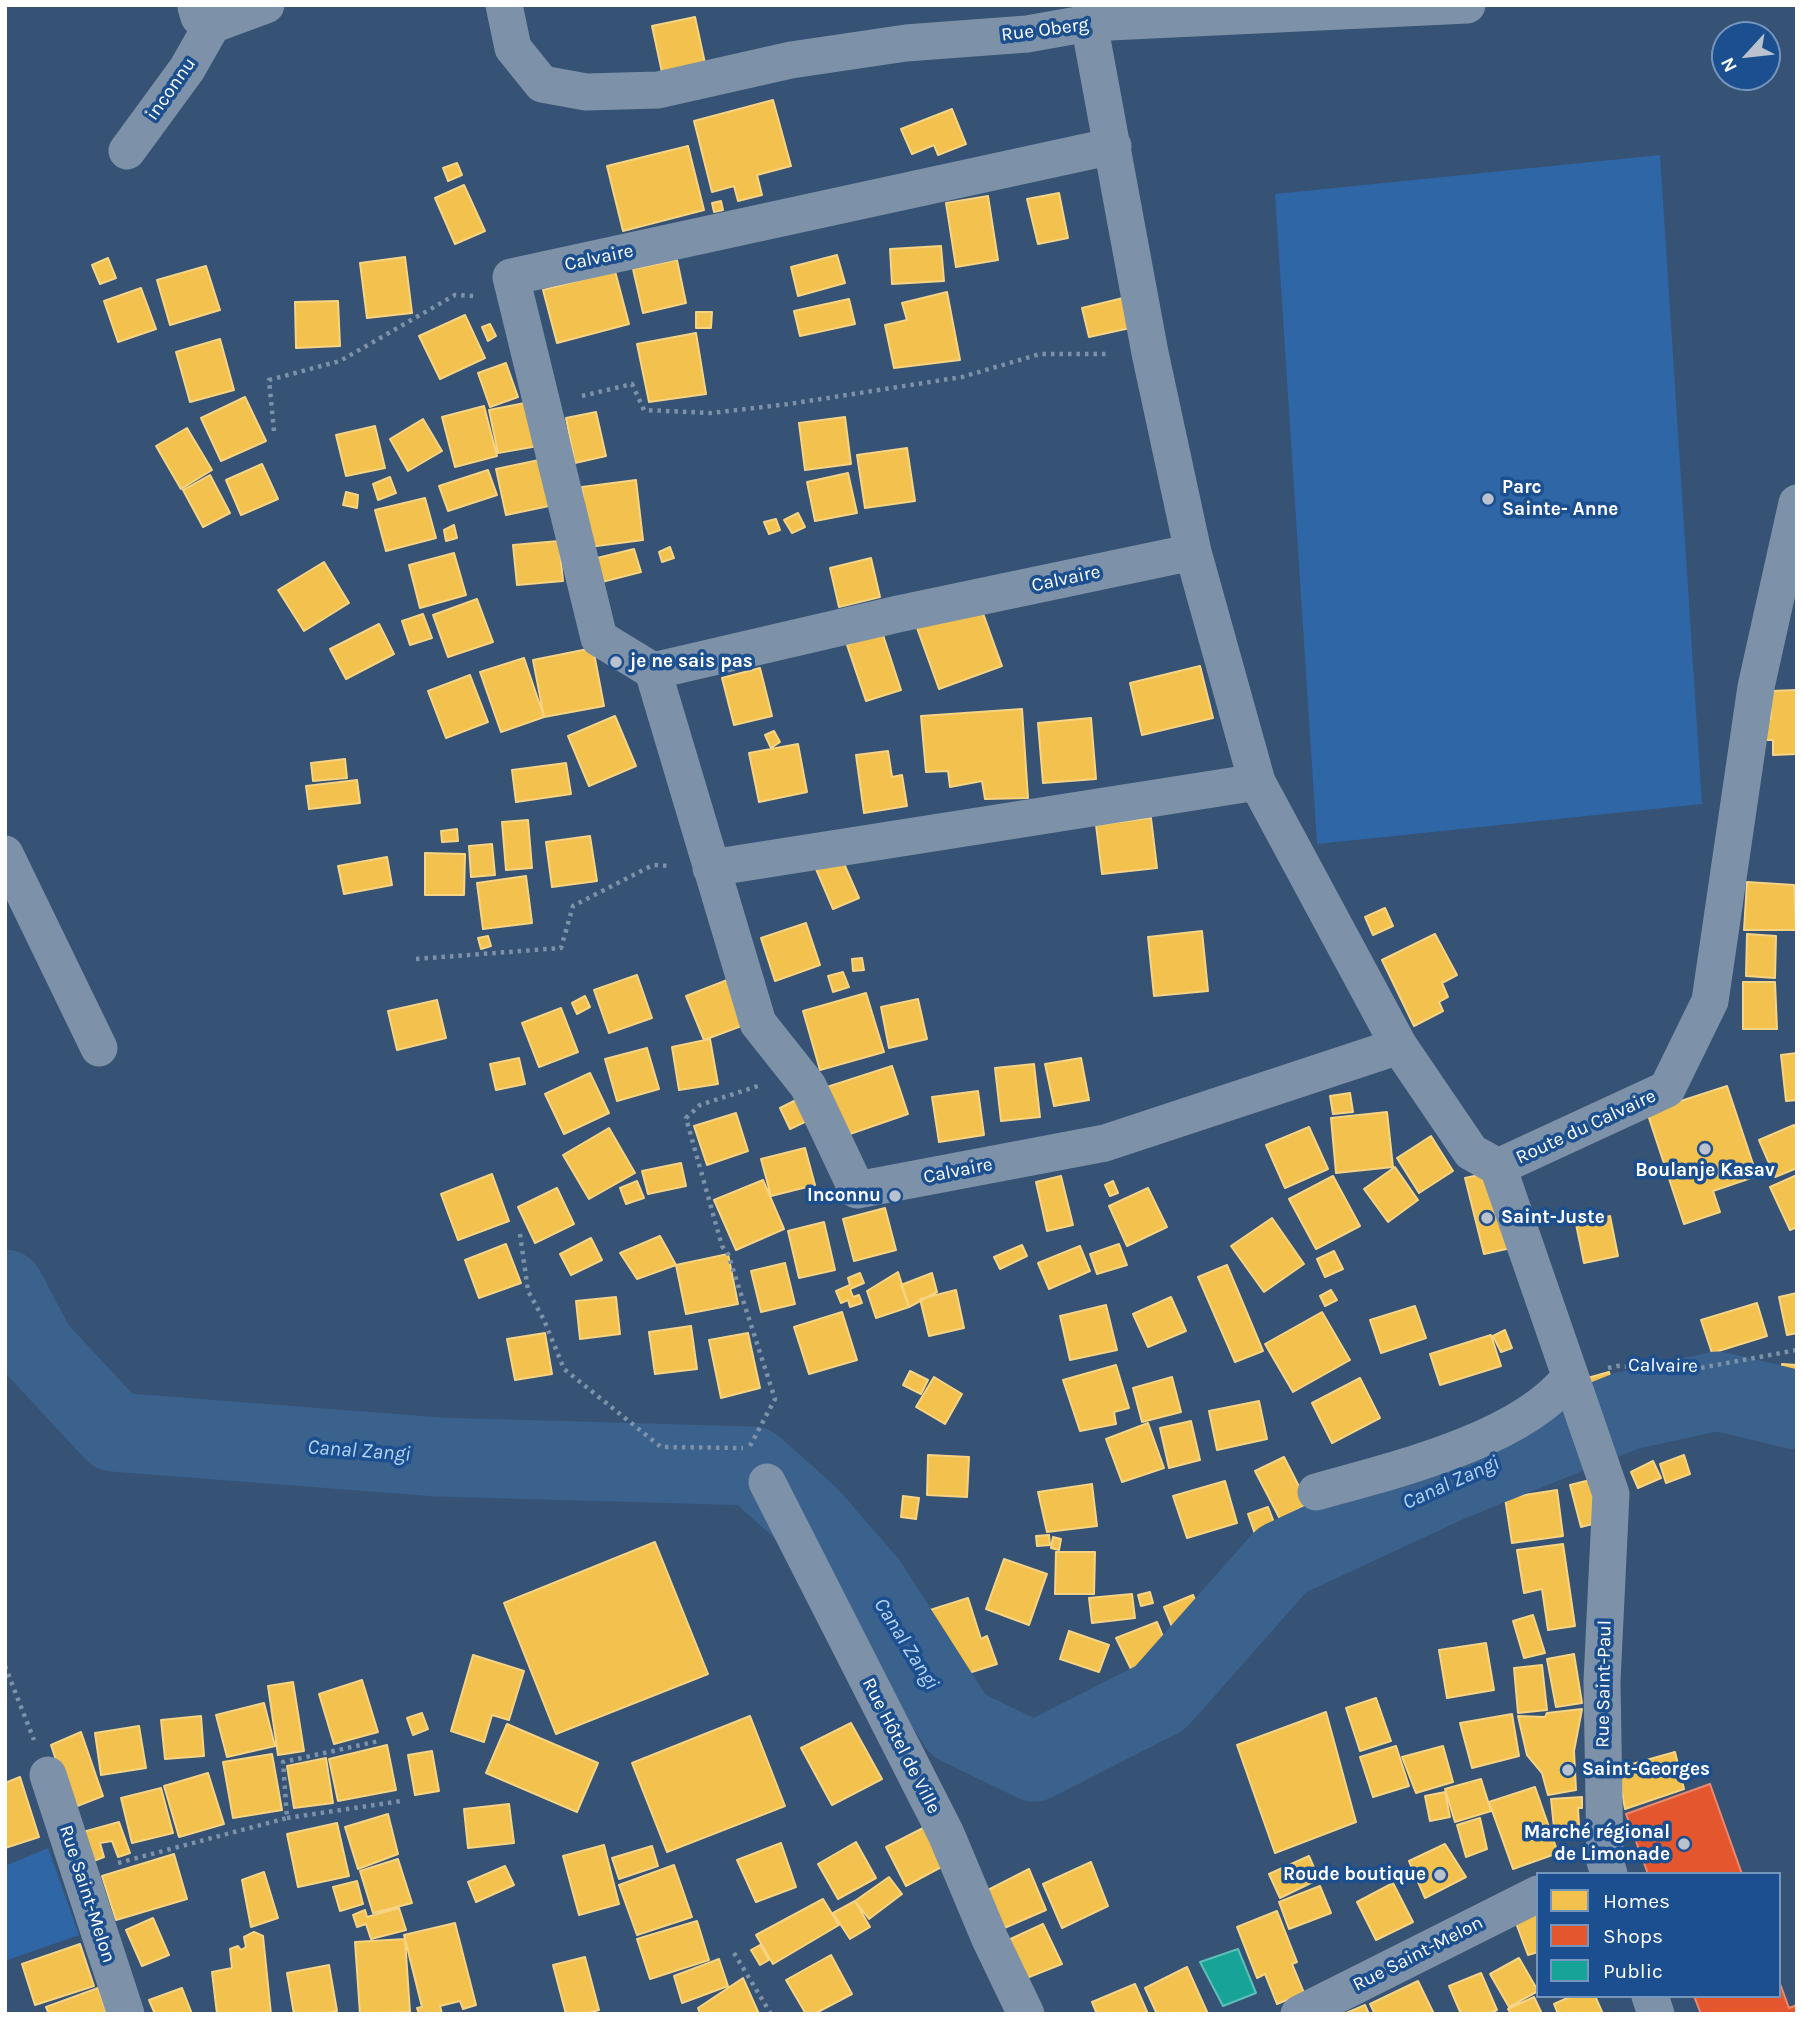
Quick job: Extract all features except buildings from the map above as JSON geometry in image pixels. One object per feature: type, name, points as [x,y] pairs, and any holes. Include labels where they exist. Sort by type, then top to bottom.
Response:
[{"type":"street","name":"inconnu","points":[[127,151],[187,69],[204,15],[266,5]]},
{"type":"street","name":"Rue Oberg","points":[[505,5],[513,48],[542,84],[586,92],[658,90],[792,60],[906,43],[1027,34],[1089,23],[1467,5]]},
{"type":"street","points":[[1089,23],[1150,354],[1193,552],[1257,782],[1399,1046],[1471,1152],[1498,1167]]},
{"type":"street","name":"Calvaire","points":[[1113,146],[511,277],[599,638],[653,671],[758,1023],[808,1086],[857,1190],[1105,1143],[1399,1046]]},
{"type":"street","name":"Route du Calvaire","points":[[1611,1494],[1498,1167],[1667,1089],[1710,1001],[1756,687],[1797,503]]},
{"type":"street","name":"Calvaire","points":[[653,671],[898,614],[1193,552]]},
{"type":"street","points":[[711,868],[1257,782]]},
{"type":"street","points":[[5,854],[99,1048]]},
{"type":"street","points":[[1316,1492],[1404,1468],[1499,1432],[1553,1395],[1570,1378]]},
{"type":"street","name":"Rue Hôtel de Ville","points":[[768,1482],[946,1834],[990,1939],[1026,2014]]},
{"type":"street","name":"Rue Saint-Paul","points":[[1597,1869],[1611,1494]]},
{"type":"street","name":"Rue Saint-Melon","points":[[48,1775],[126,2014]]},
{"type":"street","name":"Rue Saint-Melon","points":[[1311,2011],[1536,1895]]},
{"type":"path","points":[[274,431],[269,380],[340,361],[455,295],[517,301]]},
{"type":"path","points":[[539,392],[574,397],[632,384],[644,410],[711,413],[789,404],[962,377],[1040,355],[1150,354]]},
{"type":"path","points":[[416,959],[561,948],[573,906],[653,865],[711,868]]},
{"type":"path","points":[[520,1234],[528,1291],[544,1320],[564,1369],[661,1447],[749,1448],[775,1399],[728,1254],[722,1246],[686,1118],[700,1105],[768,1082],[786,1060]]},
{"type":"path","name":"Calvaire","points":[[1570,1378],[1617,1366],[1695,1369],[1797,1350]]},
{"type":"path","points":[[5,1666],[48,1775]]},
{"type":"path","points":[[288,1818],[283,1762],[379,1741]]},
{"type":"path","points":[[80,1873],[288,1818],[402,1801]]},
{"type":"path","points":[[734,1953],[771,2014]]},
{"type":"shaded area","name":"Parc Sainte- Anne","points":[[1660,155],[1702,804],[1317,844],[1275,194]]},
{"type":"shaded area","points":[[48,1848],[79,1935],[5,1961],[5,1866]]},
{"type":"waterway","name":"Canal Zangi","points":[[5,1289],[36,1348],[114,1432],[439,1457],[753,1466],[809,1516],[868,1584],[958,1725],[1034,1762],[1160,1698],[1282,1560],[1454,1480],[1626,1411],[1717,1391],[1797,1410]]},
{"type":"waterway","points":[[809,1516],[846,1599]]},
{"type":"place","name":"Parc Sainte- Anne","points":[[1488,499]]},
{"type":"place","name":"je ne sais pas","points":[[616,662]]},
{"type":"place","name":"Boulanje Kasav","points":[[1705,1149]]},
{"type":"place","name":"Inconnu","points":[[895,1196]]},
{"type":"place","name":"Saint-Juste","points":[[1487,1218]]},
{"type":"place","name":"Saint-Georges","points":[[1568,1770]]},
{"type":"place","name":"Marché régional de Limonade","points":[[1684,1844]]},
{"type":"place","name":"Roude boutique","points":[[1440,1875]]}]
